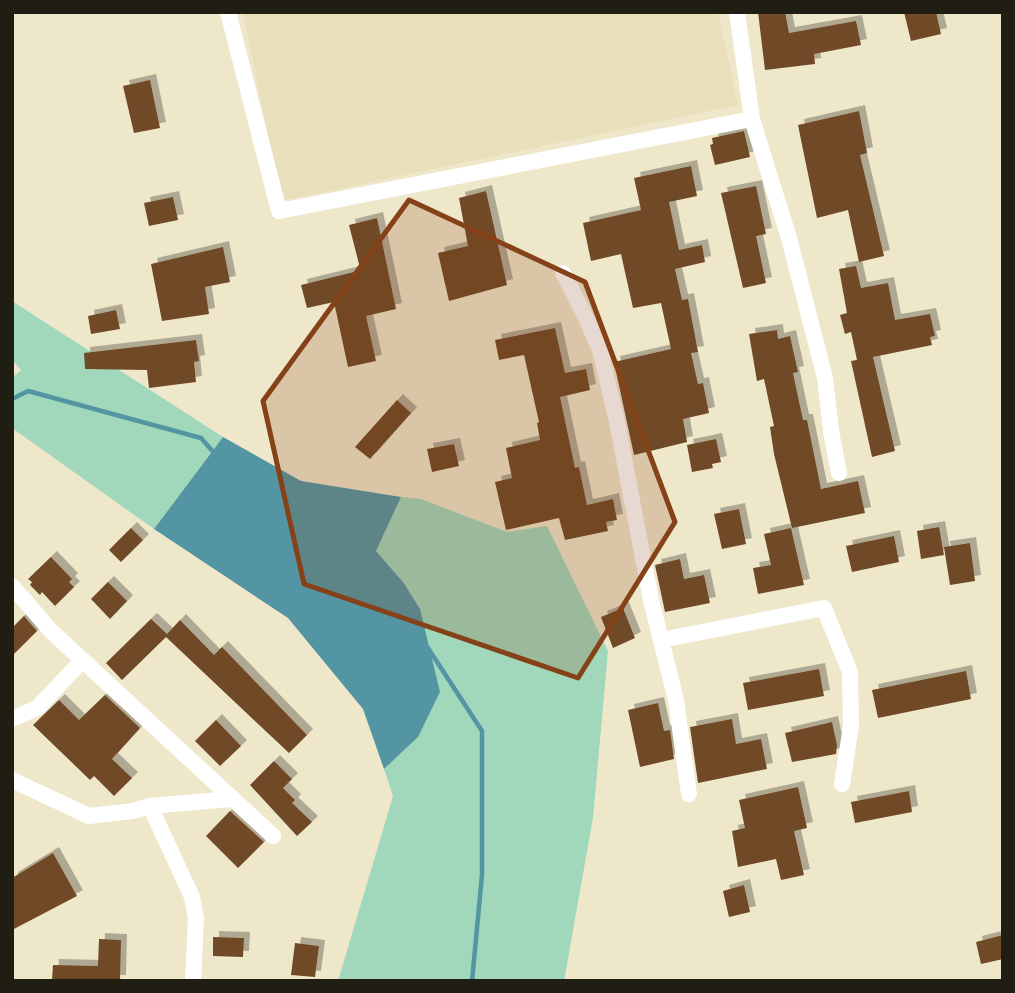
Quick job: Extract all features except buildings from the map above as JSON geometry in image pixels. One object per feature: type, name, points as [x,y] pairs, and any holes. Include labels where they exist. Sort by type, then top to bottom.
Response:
[{"type":"street","points":[[228,12],[279,211],[752,119]]},
{"type":"street","points":[[737,12],[752,119],[789,238],[825,378],[839,473]]},
{"type":"street","points":[[563,273],[586,316],[600,350],[617,422],[651,600],[676,700],[689,794]]},
{"type":"street","points":[[12,586],[51,631],[273,836]]},
{"type":"street","points":[[661,640],[824,608],[850,671],[851,726],[842,784]]},
{"type":"street","points":[[12,719],[37,708],[83,660]]},
{"type":"street","points":[[12,780],[89,816],[134,811],[150,806],[231,799]]},
{"type":"street","points":[[150,806],[192,897],[196,919],[193,981]]},
{"type":"highlighted area","points":[[409,200],[585,282],[675,522],[578,678],[304,584],[263,401]]},
{"type":"shaded area","points":[[243,12],[718,12],[738,105],[281,201]]},
{"type":"green space","points":[[12,301],[223,437],[154,529],[12,428],[12,378],[21,370],[12,360]]},
{"type":"green space","points":[[401,497],[421,499],[507,532],[547,526],[608,651],[593,818],[564,981],[338,981],[393,796],[384,769],[418,737],[403,582],[376,551]]},
{"type":"water","points":[[223,437],[301,481],[401,497],[376,551],[403,582],[420,609],[440,692],[418,737],[384,769],[363,709],[288,618],[154,529]]},
{"type":"waterway","points":[[12,399],[28,391],[201,438],[216,455]]},
{"type":"waterway","points":[[428,648],[482,731],[482,875],[472,981]]}]
